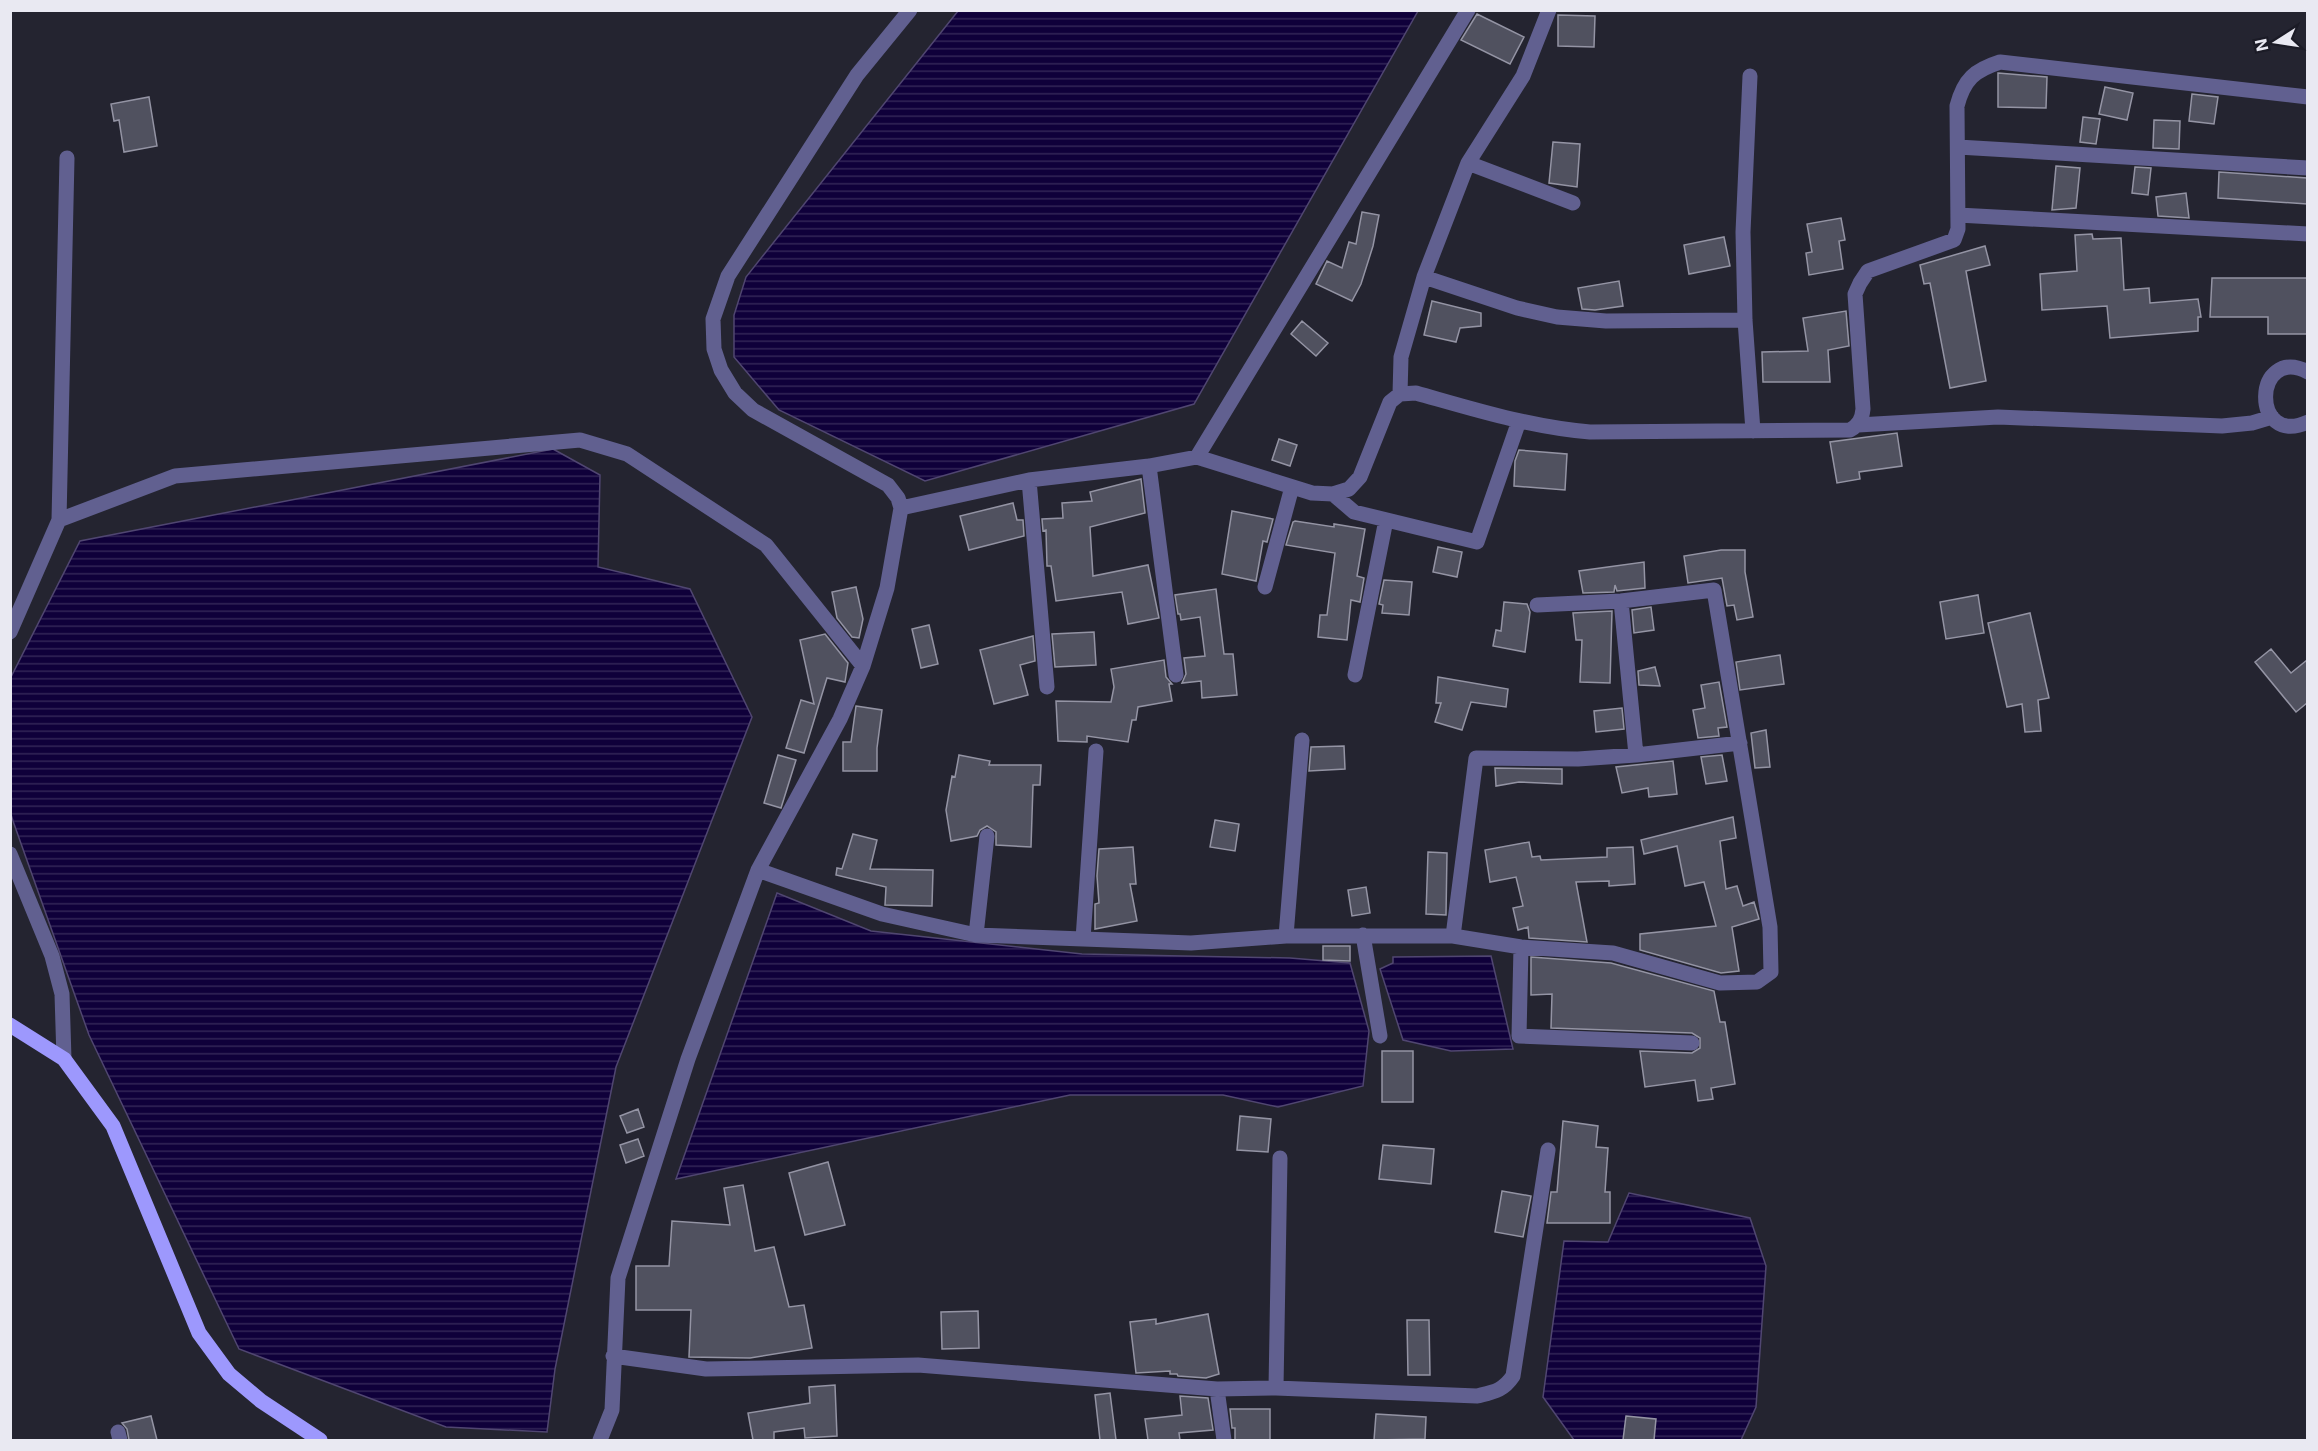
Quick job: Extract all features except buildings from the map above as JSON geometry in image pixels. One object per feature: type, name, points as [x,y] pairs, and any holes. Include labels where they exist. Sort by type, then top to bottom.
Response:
[{"type":"main road","points":[[10,1025],[64,1059],[113,1126],[199,1332],[229,1374],[261,1401],[321,1440]]},
{"type":"street","points":[[600,1440],[612,1410],[618,1278],[688,1059],[758,870],[840,719],[863,666],[887,588],[901,508],[898,498],[888,485],[753,410],[735,393],[721,370],[714,350],[713,319],[728,276],[857,75],[910,10]]},
{"type":"street","points":[[1197,457],[1468,10]]},
{"type":"street","points":[[1400,394],[1401,357],[1424,278],[1468,163],[1523,76],[1549,10]]},
{"type":"street","points":[[1858,425],[1863,409],[1855,294],[1868,271],[1954,240],[1958,229],[1957,106],[1961,90],[1973,74],[1983,67],[2000,62],[2307,97]]},
{"type":"street","points":[[1750,76],[1743,232],[1745,320],[1753,431]]},
{"type":"street","points":[[1958,147],[2307,168]]},
{"type":"street","points":[[10,632],[59,520],[68,158]]},
{"type":"street","points":[[1468,163],[1573,203]]},
{"type":"street","points":[[1958,215],[2307,234]]},
{"type":"street","points":[[1424,278],[1516,308],[1557,317],[1606,321],[1745,320]]},
{"type":"street","points":[[2307,372],[2296,368],[2277,373],[2269,380],[2264,399],[2266,409],[2280,423],[2290,426],[2307,422]]},
{"type":"street","points":[[901,508],[1029,480],[1149,466],[1197,457],[1312,493],[1333,494],[1349,489],[1360,477],[1390,402],[1400,394],[1416,393],[1518,421],[1556,429],[1590,432],[1850,430],[1858,425],[1998,417],[2222,426],[2252,423],[2272,417]]},
{"type":"street","points":[[1333,494],[1354,512],[1477,542],[1518,421]]},
{"type":"street","points":[[59,520],[175,476],[580,440],[627,454],[766,545],[863,666]]},
{"type":"street","points":[[1149,466],[1176,675]]},
{"type":"street","points":[[1029,480],[1047,687]]},
{"type":"street","points":[[1264,587],[1292,487]]},
{"type":"street","points":[[1355,675],[1386,520]]},
{"type":"street","points":[[758,870],[882,914],[976,935],[1191,943],[1286,936],[1453,936],[1521,947],[1613,953],[1720,983],[1757,982],[1771,972],[1770,927],[1714,590],[1621,601],[1537,605]]},
{"type":"street","points":[[1621,601],[1635,755]]},
{"type":"street","points":[[1286,936],[1302,740]]},
{"type":"street","points":[[1453,936],[1476,758],[1578,759],[1740,743]]},
{"type":"street","points":[[1083,939],[1096,751]]},
{"type":"street","points":[[976,935],[987,836]]},
{"type":"street","points":[[10,854],[52,956],[62,994],[64,1059]]},
{"type":"street","points":[[1363,935],[1380,1036]]},
{"type":"street","points":[[1521,947],[1519,1036],[1692,1043]]},
{"type":"street","points":[[613,1356],[706,1369],[918,1365],[1217,1389],[1276,1388],[1477,1396],[1497,1392],[1507,1385],[1513,1376],[1548,1150]]},
{"type":"street","points":[[1276,1388],[1280,1158]]},
{"type":"street","points":[[1217,1389],[1224,1440]]},
{"type":"shaded area","points":[[958,11],[1418,11],[1194,404],[925,481],[779,410],[734,357],[734,315],[746,277]]},
{"type":"shaded area","points":[[553,449],[600,475],[598,567],[690,589],[752,717],[616,1067],[555,1369],[547,1432],[446,1427],[239,1349],[89,1035],[13,821],[10,811],[10,679],[80,541]]},
{"type":"shaded area","points":[[777,893],[871,931],[1082,954],[1290,958],[1350,963],[1369,1031],[1363,1086],[1278,1107],[1223,1095],[1070,1095],[676,1179]]},
{"type":"shaded area","points":[[1491,956],[1513,1049],[1451,1051],[1403,1040],[1380,969],[1393,963],[1393,957]]},
{"type":"shaded area","points":[[1629,1193],[1750,1218],[1766,1266],[1756,1407],[1741,1440],[1574,1440],[1543,1397],[1564,1241],[1608,1242]]}]
